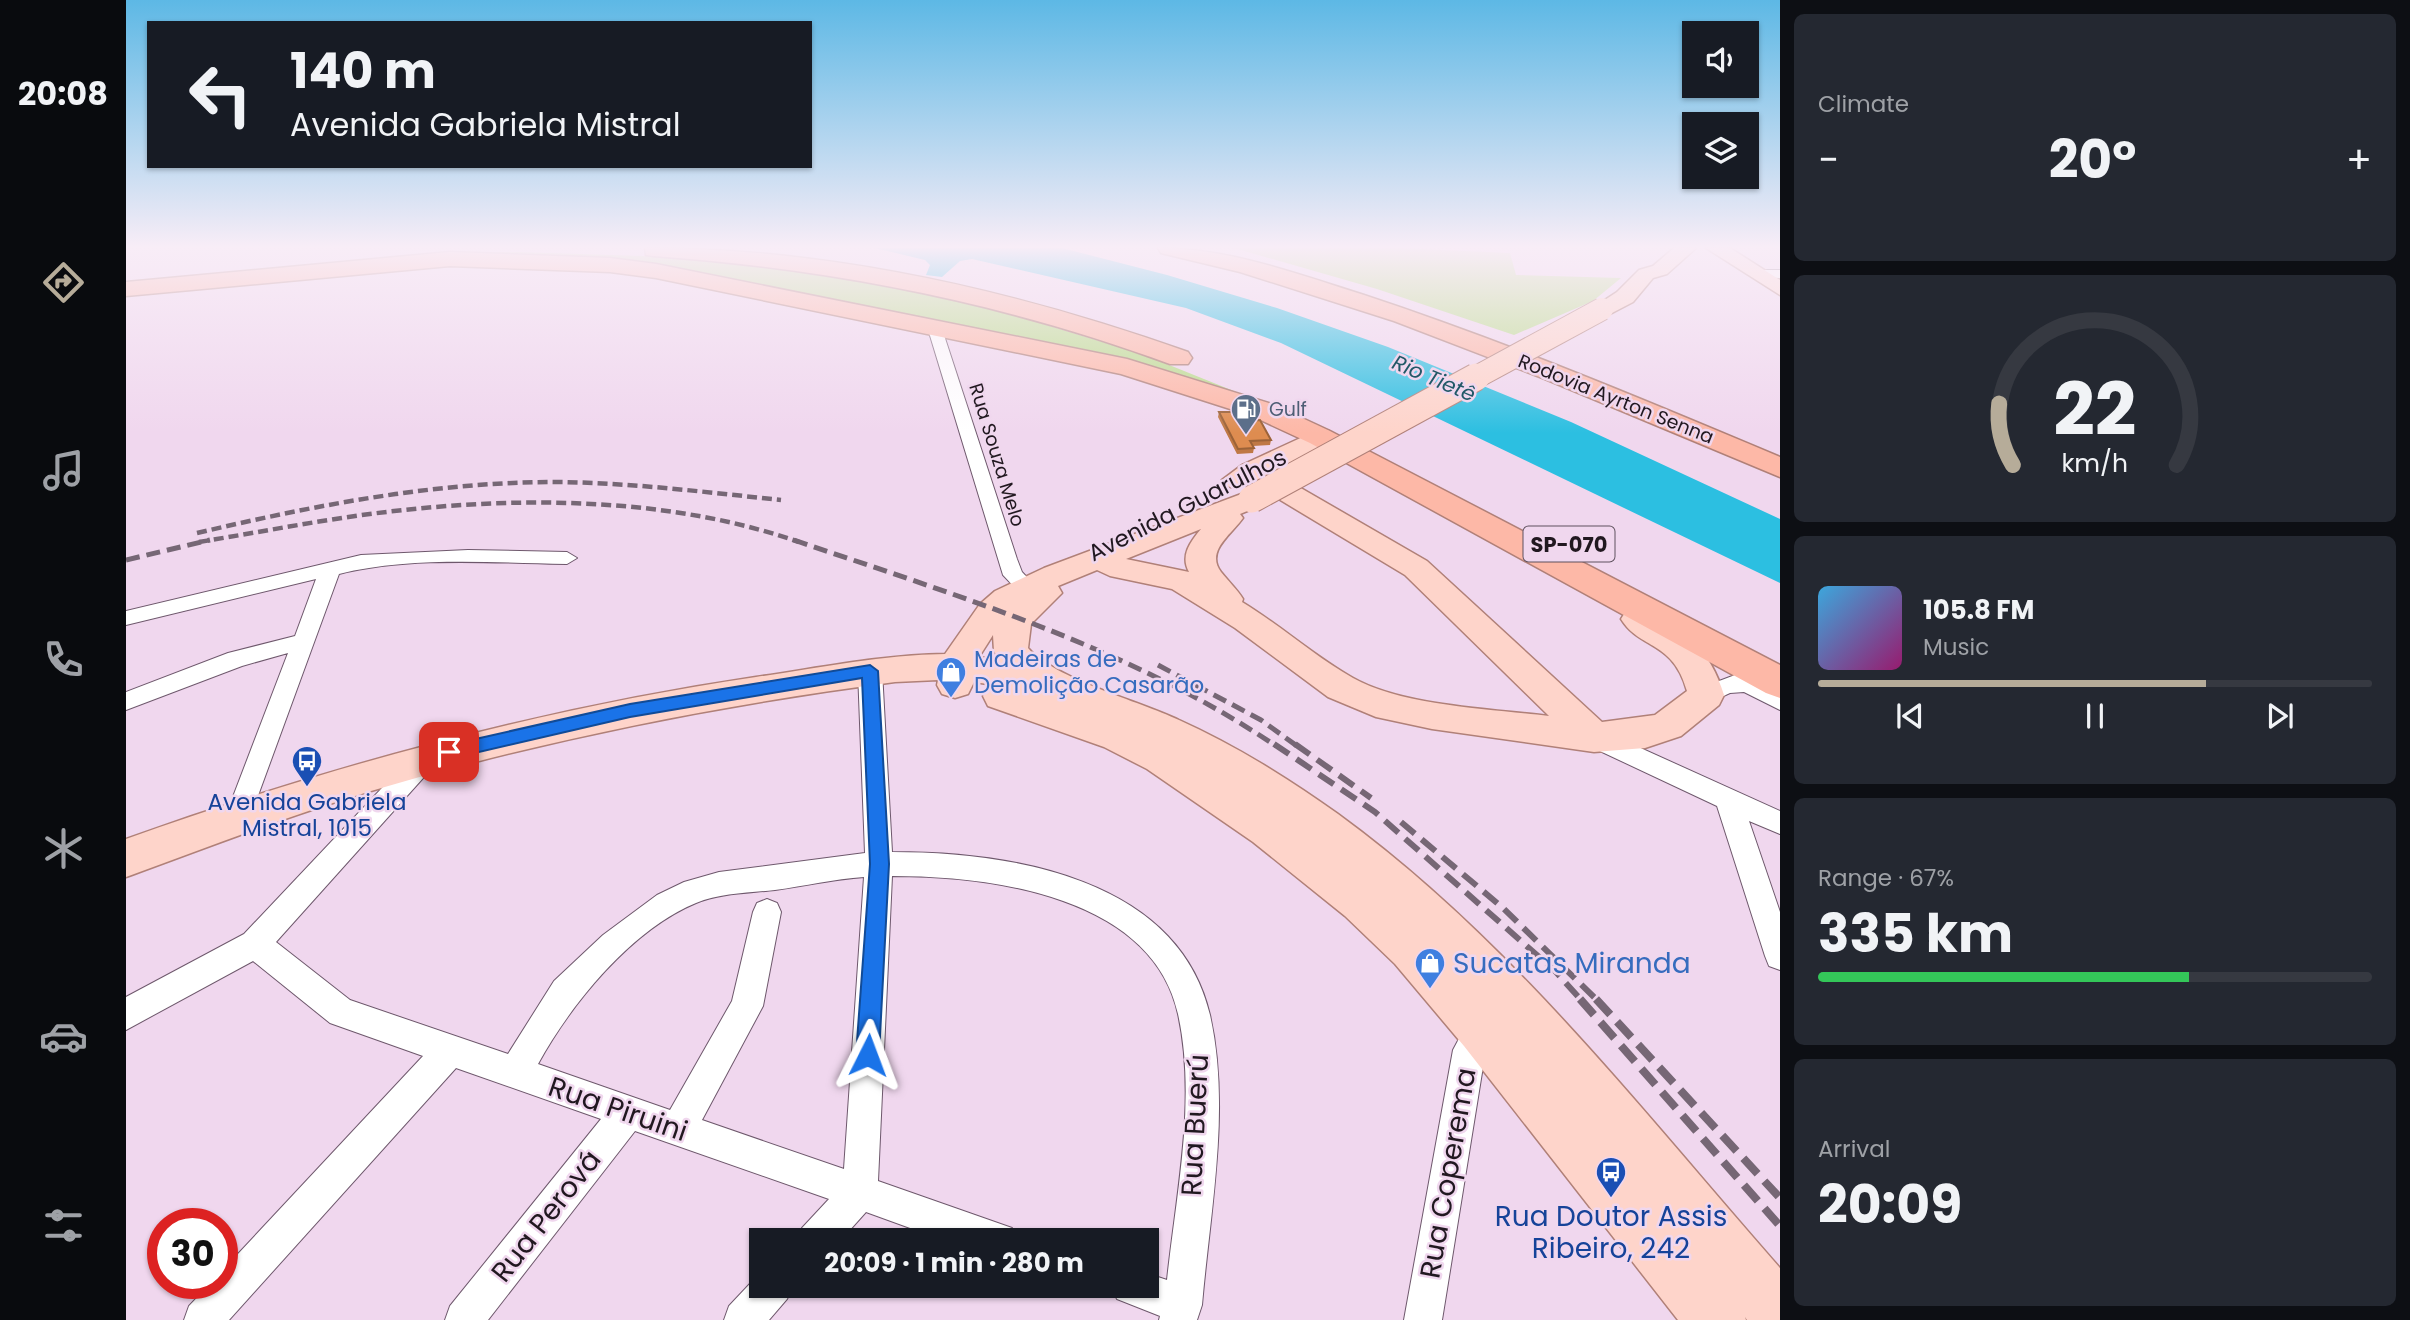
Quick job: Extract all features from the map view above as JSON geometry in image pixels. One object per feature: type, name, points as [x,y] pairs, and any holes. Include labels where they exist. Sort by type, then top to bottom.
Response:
[{"type":"highway","points":[[842,310],[1140,371],[1262,410],[1320,437],[1780,683]]},
{"type":"highway","name":"SP-070","points":[[1030,310],[1147,345],[1265,391],[1354,430],[1514,513],[1780,664]]},
{"type":"highway","name":"Rodovia Ayrton Senna","points":[[1381,310],[1575,380],[1780,468]]},
{"type":"highway","points":[[1575,380],[1780,456]]},
{"type":"main road","points":[[1247,620],[1204,575],[1198,563],[1201,551],[1246,497],[1601,310]]},
{"type":"main road","name":"Avenida Guarulhos","points":[[1062,688],[1018,661],[1011,649],[1013,625],[1035,598],[1110,566],[1246,497],[1320,437]]},
{"type":"main road","points":[[1246,497],[1416,568],[1594,737]]},
{"type":"main road","name":"Avenida Guarulhos","points":[[957,676],[962,655],[1007,598],[1246,497]]},
{"type":"main road","points":[[1110,566],[1182,581],[1247,620],[1340,688],[1376,703],[1432,715],[1594,737],[1645,733],[1668,726],[1706,695],[1695,660],[1679,646],[1582,585],[1560,566]]},
{"type":"main road","points":[[907,666],[941,652],[980,629]]},
{"type":"main road","points":[[126,858],[239,815],[426,757],[630,710],[860,676],[907,666],[942,664],[957,676],[1117,737],[1161,758],[1268,830],[1400,912]]},
{"type":"main road","points":[[860,676],[1003,673],[1062,688],[1166,730],[1239,770],[1317,823],[1780,1313]]},
{"type":"main road","points":[[1504,1022],[1716,1320]]},
{"type":"street","name":"Rua Souza Melo","points":[[935,329],[1013,575],[1041,582]]},
{"type":"street","points":[[126,618],[360,562],[443,557],[567,558]]},
{"type":"street","points":[[239,815],[331,568]]},
{"type":"street","points":[[126,701],[236,659],[304,641]]},
{"type":"street","points":[[827,1228],[860,1192],[879,864],[860,676]]},
{"type":"street","points":[[1706,695],[1726,683],[1741,684],[1764,691],[1780,701]]},
{"type":"street","points":[[1594,737],[1729,802],[1780,823]]},
{"type":"street","points":[[126,1014],[256,944],[426,757]]},
{"type":"street","points":[[1729,802],[1780,956]]},
{"type":"street","name":"Rua Buerú","points":[[515,1073],[556,1003],[593,965],[659,908],[685,894],[720,886],[879,864],[965,867],[1038,877],[1091,897],[1133,925],[1168,955],[1185,984],[1200,1041],[1200,1106],[1180,1312]]},
{"type":"street","points":[[678,1129],[747,1006],[754,985],[767,912]]},
{"type":"street","name":"Rua Piruini","points":[[256,944],[341,1012],[962,1228]]},
{"type":"street","name":"Rua Coperema","points":[[1423,1320],[1469,1050],[1504,1022]]},
{"type":"street","points":[[203,1320],[450,1051]]},
{"type":"street","name":"Rua Perová","points":[[464,1320],[628,1112]]},
{"type":"street","points":[[743,1320],[763,1298]]},
{"type":"street","points":[[1153,1298],[1180,1312]]},
{"type":"green space","points":[[852,310],[996,310],[1142,354],[1251,398]]},
{"type":"green space","points":[[1438,310],[1573,310],[1514,335]]},
{"type":"water","name":"Rio Tietê","points":[[1190,310],[1282,310],[1388,347],[1571,422],[1780,519],[1780,583],[1281,343]]},
{"type":"building","name":"Gulf","points":[[1219,412],[1234,412],[1240,421],[1260,420],[1271,440],[1250,441],[1254,448],[1238,449]]},
{"type":"railway","points":[[197,533],[371,498],[503,483],[606,484],[781,500]]},
{"type":"railway","points":[[208,540],[404,510],[503,503],[553,503],[654,509],[704,517],[799,542]]},
{"type":"railway","points":[[126,560],[208,540]]},
{"type":"railway","points":[[199,542],[208,540]]},
{"type":"railway","points":[[794,540],[981,604],[1103,652],[1220,711],[1276,746]]},
{"type":"railway","points":[[1158,665],[1261,720],[1297,746]]},
{"type":"railway","points":[[1274,744],[1375,812],[1556,972],[1582,1001]]},
{"type":"railway","points":[[1295,744],[1371,798]]},
{"type":"railway","points":[[1401,822],[1503,908],[1596,999]]},
{"type":"railway","points":[[1580,999],[1780,1226]]},
{"type":"railway","points":[[1596,999],[1780,1198]]},
{"type":"place","name":"Gulf","points":[[1246,436]]},
{"type":"place","name":"Madeiras de Demolição Casarão","points":[[951,699]]},
{"type":"place","name":"Avenida Gabriela Mistral, 1015","points":[[307,788]]},
{"type":"place","name":"Sucatas Miranda","points":[[1430,990]]},
{"type":"place","name":"Rua Doutor Assis Ribeiro, 242","points":[[1611,1199]]},
{"type":"route","points":[[449,752],[556,726],[687,699],[841,678],[870,671],[879,864],[868,1055]]}]
